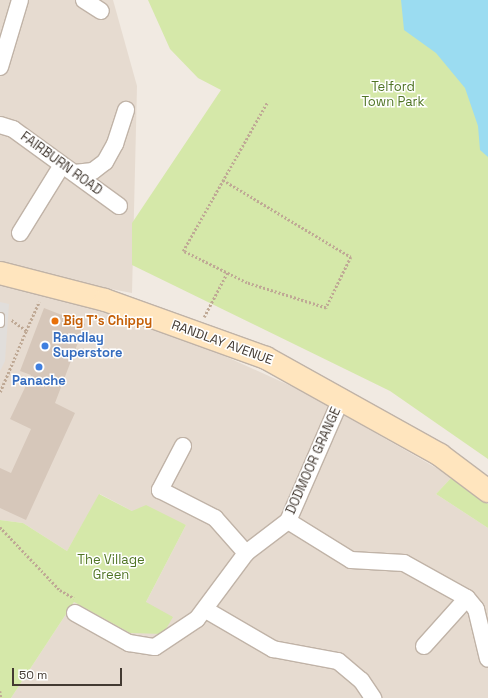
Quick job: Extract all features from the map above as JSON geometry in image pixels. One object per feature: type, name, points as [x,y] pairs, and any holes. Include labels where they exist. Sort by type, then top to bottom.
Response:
[{"type":"street","points":[[0,67],[20,0]]},
{"type":"street","points":[[84,0],[101,11]]},
{"type":"street","points":[[20,233],[68,169],[93,171],[105,162],[115,144],[126,110]]},
{"type":"street","name":"FAIRBURN ROAD","points":[[0,125],[12,129],[119,206]]},
{"type":"street","name":"RANDLAY AVENUE","points":[[0,273],[105,300],[266,358],[440,455],[488,491]]},
{"type":"street","name":"DODMOOR GRANGE","points":[[75,613],[129,643],[155,647],[206,610],[246,553],[288,521],[341,399]]},
{"type":"street","points":[[183,446],[160,490],[215,518],[246,553]]},
{"type":"street","points":[[288,521],[351,560],[404,563],[467,598],[476,609],[488,659]]},
{"type":"street","points":[[424,646],[467,598]]},
{"type":"street","points":[[206,610],[273,649],[338,661],[353,671],[373,698]]},
{"type":"path","points":[[223,180],[351,257],[326,308],[246,284],[183,251],[223,180],[268,101]]},
{"type":"path","points":[[196,333],[227,273]]},
{"type":"path","points":[[0,392],[26,330],[42,297]]},
{"type":"path","points":[[0,319],[11,319],[26,330]]},
{"type":"path","points":[[0,526],[60,590],[77,600],[75,613]]},
{"type":"path","points":[[0,691],[1,698]]},
{"type":"shaded area","points":[[0,0],[113,0],[137,86],[132,293],[0,268]]},
{"type":"shaded area","points":[[0,276],[99,304],[196,343],[302,391],[452,477],[436,494],[488,528],[488,698],[11,698],[74,602],[130,633],[186,525],[132,511],[100,494],[67,551],[23,523],[0,520]]},
{"type":"shaded area","points":[[0,302],[9,304],[5,361],[0,371]]},
{"type":"green space","name":"Telford Town Park","points":[[148,0],[488,0],[488,459],[390,391],[132,265],[132,223],[221,90],[198,78],[170,49]]},
{"type":"green space","points":[[452,477],[488,504],[488,528],[436,494]]},
{"type":"green space","name":"The Village Green","points":[[99,494],[132,511],[146,505],[186,525],[146,602],[173,617],[163,634],[130,633],[74,602],[11,698],[0,698],[0,520],[23,523],[67,551]]},
{"type":"water","points":[[401,0],[488,0],[488,157],[480,150],[478,126],[465,88],[436,53],[404,30]]},
{"type":"building","points":[[44,308],[85,324],[55,403],[75,413],[26,520],[0,508],[0,468],[11,473],[31,429],[10,419],[31,375],[20,371]]},
{"type":"place","name":"Big T's Chippy","points":[[55,321]]},
{"type":"place","name":"Randlay Superstore","points":[[45,346]]},
{"type":"place","name":"Panache","points":[[39,367]]}]
